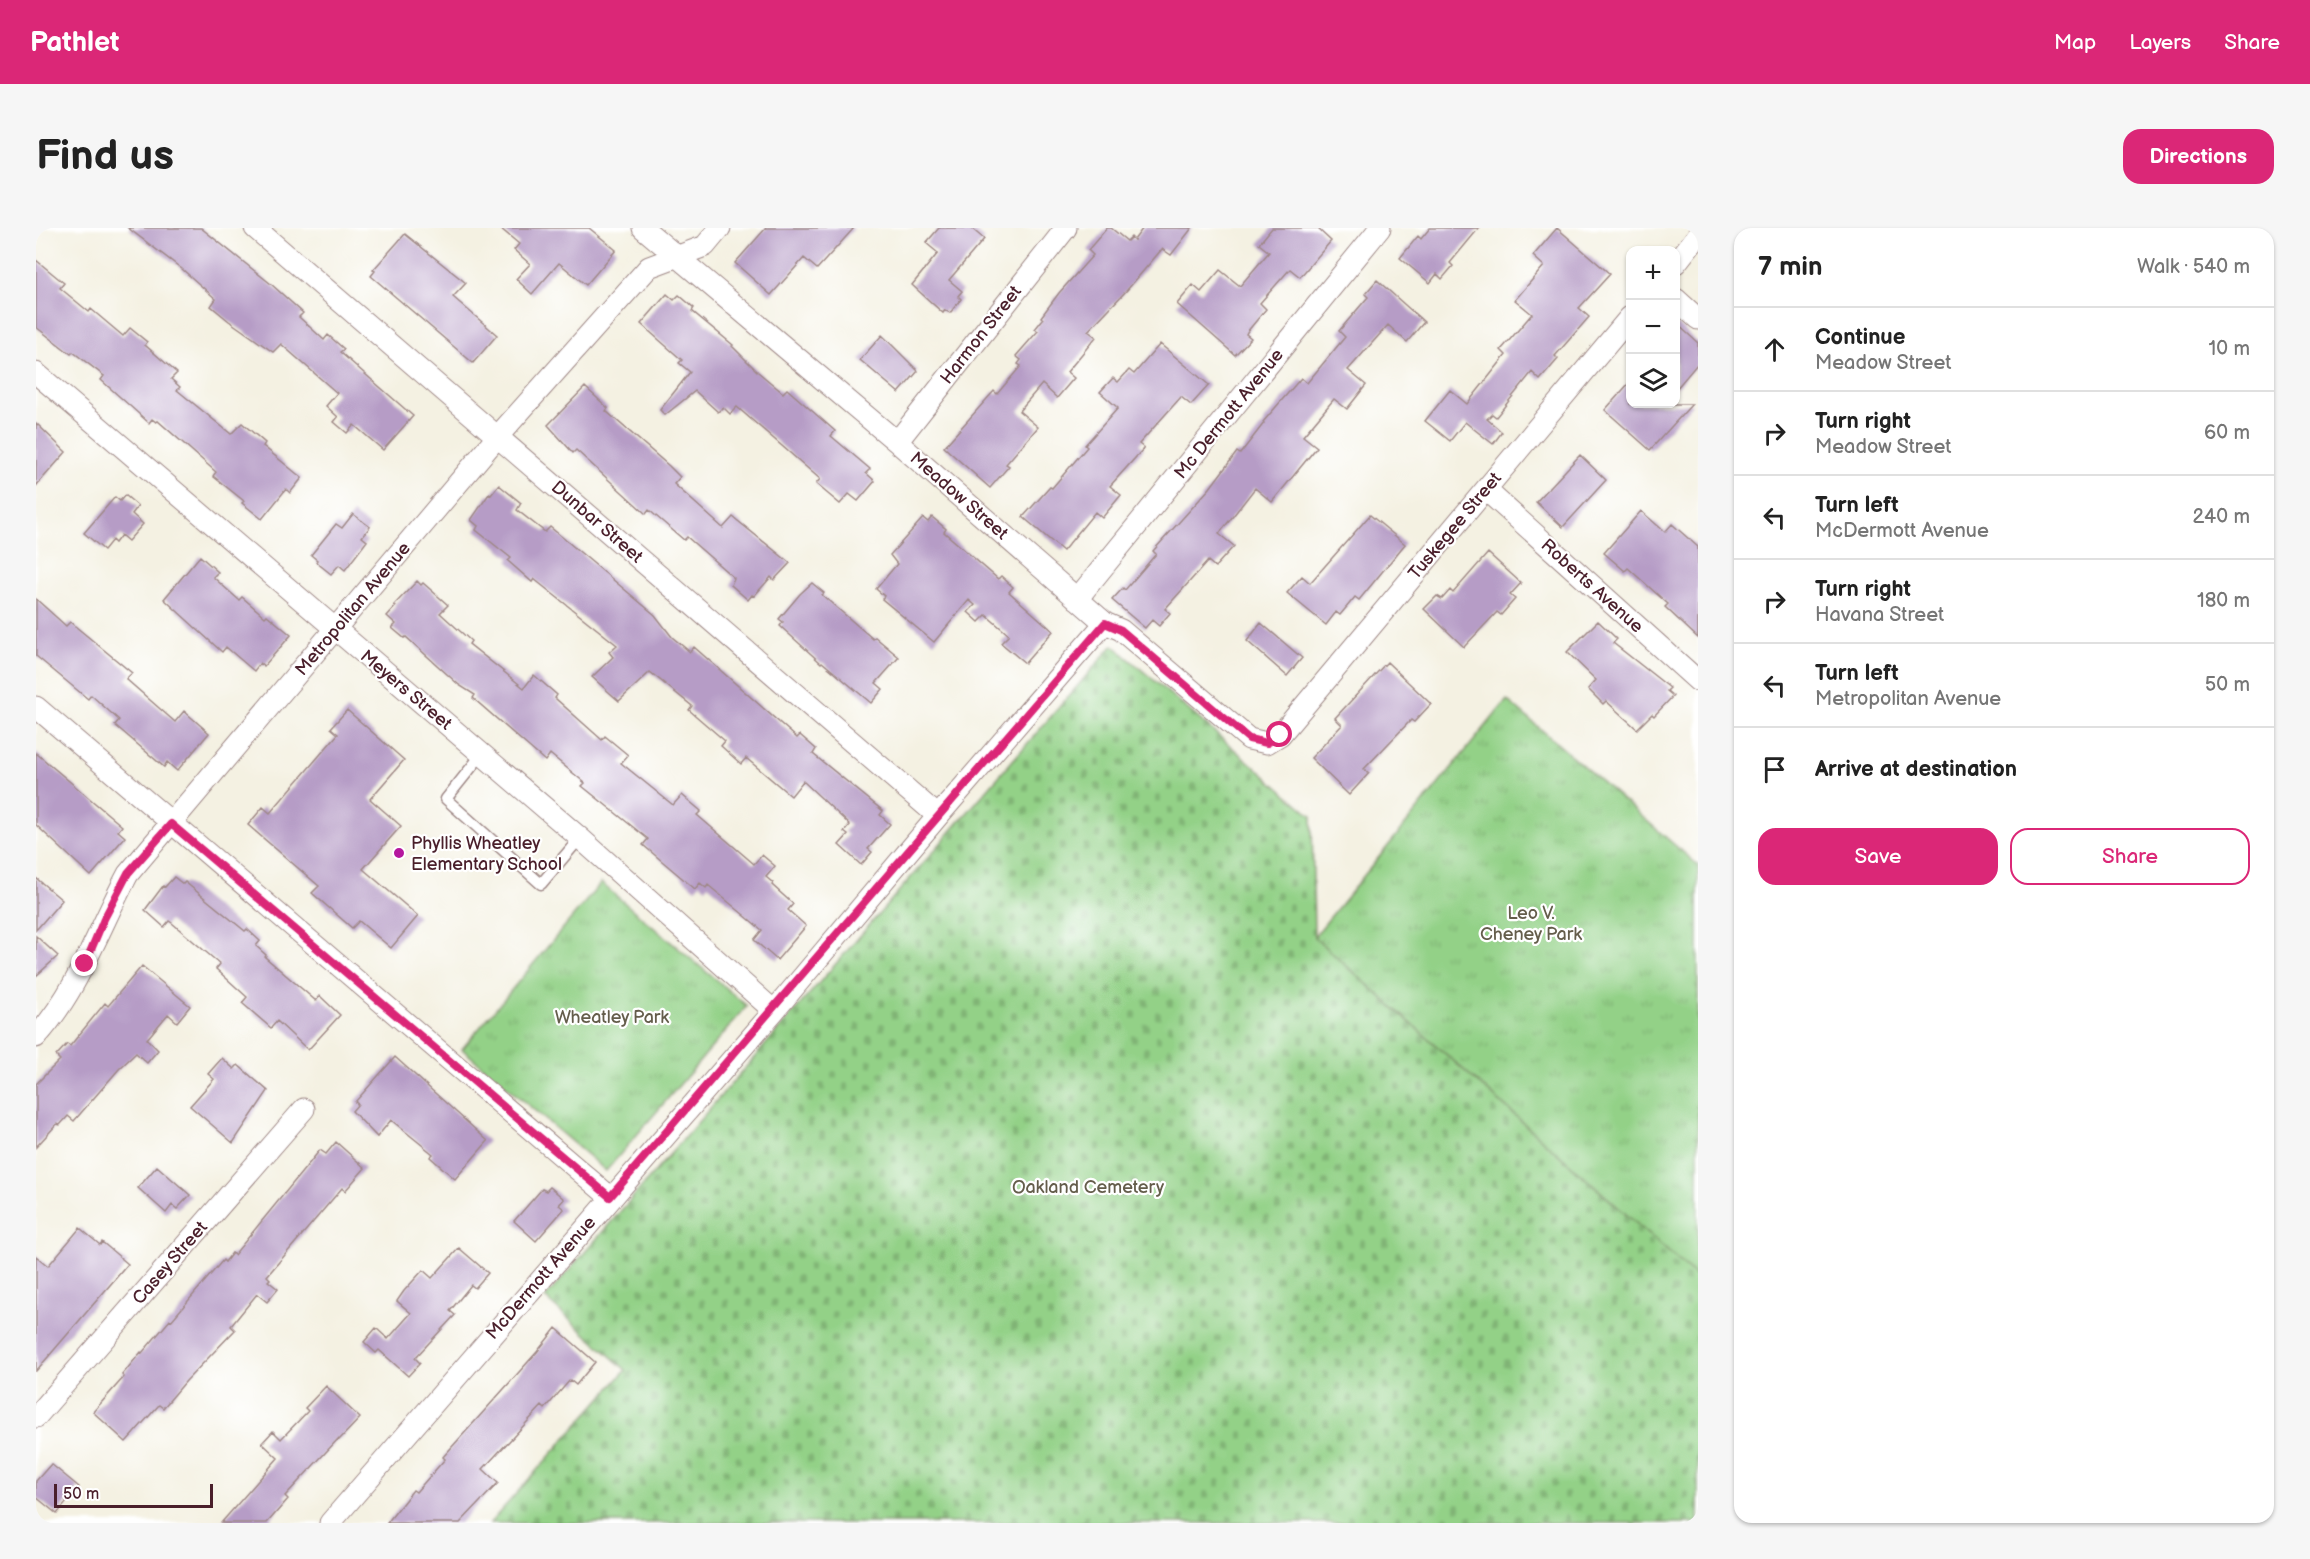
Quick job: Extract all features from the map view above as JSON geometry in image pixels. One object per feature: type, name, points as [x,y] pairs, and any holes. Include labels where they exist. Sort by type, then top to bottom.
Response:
[{"type":"street","name":"Dunbar Street","points":[[255,228],[938,816]]},
{"type":"street","name":"Meadow Street","points":[[643,228],[897,442],[1105,623],[1121,630],[1249,739],[1267,743],[1280,735]]},
{"type":"street","name":"Metropolitan Avenue","points":[[36,1037],[46,1026],[85,964],[104,919],[128,873],[498,436],[649,267],[705,246],[720,228]]},
{"type":"street","name":"Harmon Street","points":[[897,442],[1066,228]]},
{"type":"street","name":"Mc Dermott Avenue","points":[[1077,599],[1380,228]]},
{"type":"street","points":[[1680,258],[1698,235]]},
{"type":"street","points":[[1678,300],[1698,319]]},
{"type":"street","name":"Tuskegee Street","points":[[1280,735],[1626,322]]},
{"type":"street","name":"Meyers Street","points":[[36,373],[580,838],[774,1011]]},
{"type":"street","name":"Roberts Avenue","points":[[1486,490],[1698,681]]},
{"type":"street","name":"McDermott Avenue","points":[[330,1523],[610,1197],[774,1011],[1105,623]]},
{"type":"street","points":[[36,707],[610,1197]]},
{"type":"street","name":"Casey Street","points":[[36,1417],[304,1109]]},
{"type":"lane","points":[[482,754],[446,800],[541,884],[580,838]]},
{"type":"green space","name":"Oakland Cemetery","points":[[1113,645],[1312,816],[1314,937],[1698,1278],[1698,1523],[490,1523],[626,1370],[545,1298]]},
{"type":"green space","name":"Leo V. Cheney Park","points":[[1507,700],[1698,865],[1698,1278],[1314,937]]},
{"type":"green space","name":"Wheatley Park","points":[[601,883],[747,1006],[606,1171],[462,1049]]},
{"type":"building","points":[[128,228],[201,228],[271,284],[303,313],[299,317],[324,340],[328,335],[344,349],[340,352],[413,416],[383,450],[354,425],[347,433],[334,422],[338,417],[326,406],[337,393],[281,344],[273,352],[229,321],[211,306],[216,299],[182,269]]},
{"type":"building","points":[[500,228],[589,228],[616,250],[586,285],[559,263],[532,294],[516,279],[530,264],[514,250],[519,244]]},
{"type":"building","points":[[766,228],[854,228],[817,269],[804,258],[771,295],[735,263]]},
{"type":"building","points":[[939,228],[971,228],[984,239],[949,280],[962,291],[958,296],[961,299],[950,313],[945,310],[943,313],[912,285],[938,253],[926,243]]},
{"type":"building","points":[[1107,228],[1111,228],[1127,241],[1131,237],[1134,240],[1143,228],[1192,228],[1171,255],[1162,249],[1088,331],[1096,337],[1067,372],[1074,378],[1057,398],[1042,384],[1019,411],[1038,427],[1006,464],[1009,466],[990,488],[944,447],[994,391],[997,394],[1021,366],[1018,364],[1021,360],[1016,356],[1038,331],[1035,329],[1043,319],[1041,317],[1059,293],[1093,255],[1088,250]]},
{"type":"building","points":[[1272,228],[1317,228],[1331,241],[1300,277],[1290,269],[1260,303],[1266,309],[1247,332],[1246,334],[1251,338],[1235,355],[1177,304],[1193,285],[1201,292],[1220,270],[1240,286],[1269,252],[1259,244]]},
{"type":"building","points":[[1430,228],[1479,228],[1450,263],[1453,266],[1442,279],[1437,274],[1430,283],[1400,258],[1418,236],[1421,239]]},
{"type":"building","points":[[1557,228],[1610,274],[1579,308],[1589,317],[1555,356],[1558,359],[1540,380],[1532,372],[1496,417],[1492,414],[1487,419],[1502,432],[1493,444],[1465,422],[1450,441],[1425,421],[1450,390],[1467,404],[1506,355],[1501,350],[1532,314],[1515,300],[1544,266],[1533,256]]},
{"type":"building","points":[[405,234],[466,283],[453,297],[497,335],[473,363],[371,276],[375,271],[373,270]]},
{"type":"building","points":[[36,260],[64,283],[60,288],[89,312],[91,309],[123,336],[130,328],[147,342],[145,345],[177,373],[171,379],[180,387],[177,390],[231,434],[242,423],[265,443],[263,446],[302,478],[290,493],[286,489],[262,519],[213,476],[216,472],[158,421],[152,419],[149,423],[101,380],[104,376],[36,327]]},
{"type":"building","points":[[1377,280],[1424,322],[1407,342],[1388,325],[1348,370],[1366,385],[1347,409],[1334,399],[1303,436],[1317,447],[1272,502],[1255,488],[1219,534],[1234,546],[1215,567],[1208,561],[1165,609],[1170,613],[1159,626],[1152,620],[1145,628],[1112,600],[1123,588],[1125,590],[1156,554],[1153,551],[1210,488],[1237,452],[1240,454],[1263,422],[1301,378],[1307,383],[1345,337],[1339,331],[1368,297],[1365,294]]},
{"type":"building","points":[[667,294],[674,300],[679,295],[694,308],[692,311],[733,345],[758,372],[783,393],[787,389],[835,431],[831,436],[870,469],[866,473],[875,481],[858,501],[849,494],[840,504],[816,484],[820,479],[737,407],[730,414],[723,407],[718,412],[695,391],[665,415],[660,410],[690,372],[679,363],[682,360],[641,324]]},
{"type":"building","points":[[1680,327],[1698,343],[1698,363],[1680,384]]},
{"type":"building","points":[[882,335],[918,371],[899,393],[860,360]]},
{"type":"building","points":[[1160,344],[1209,385],[1191,405],[1181,397],[1139,444],[1144,448],[1110,486],[1121,495],[1102,518],[1095,512],[1063,551],[1023,517],[1050,487],[1052,488],[1087,447],[1085,445],[1118,408],[1100,392],[1113,378],[1118,382],[1129,370],[1134,374]]},
{"type":"building","points":[[1626,386],[1626,408],[1680,408],[1680,404],[1692,404],[1650,450],[1605,410]]},
{"type":"building","points":[[585,387],[608,408],[606,411],[680,477],[674,484],[723,528],[733,517],[790,563],[774,580],[771,577],[748,600],[731,585],[734,578],[687,537],[684,540],[649,510],[646,514],[576,450],[573,453],[548,425]]},
{"type":"building","points":[[36,423],[66,452],[36,486]]},
{"type":"building","points":[[1580,455],[1606,480],[1563,527],[1536,502]]},
{"type":"building","points":[[499,485],[521,503],[517,510],[545,532],[550,527],[655,615],[672,637],[690,652],[694,647],[797,738],[800,735],[816,749],[813,754],[883,811],[880,815],[890,824],[868,849],[872,852],[861,865],[839,845],[848,835],[844,832],[850,825],[803,781],[791,796],[746,758],[741,764],[721,746],[725,741],[689,710],[692,706],[650,672],[619,701],[592,677],[613,657],[609,652],[617,645],[534,579],[532,582],[508,561],[511,558],[476,530],[478,526],[471,520],[489,494],[491,495]]},
{"type":"building","points":[[125,495],[138,506],[132,514],[143,524],[128,541],[121,535],[115,543],[112,540],[104,550],[84,533],[115,497],[120,501]]},
{"type":"building","points":[[1641,511],[1665,532],[1672,524],[1698,547],[1698,638],[1665,607],[1668,604],[1628,568],[1625,571],[1604,553]]},
{"type":"building","points":[[353,514],[370,527],[362,537],[367,541],[345,570],[339,565],[331,574],[311,555],[336,524],[342,528]]},
{"type":"building","points":[[1370,515],[1405,544],[1359,600],[1355,597],[1340,615],[1336,612],[1326,625],[1287,593],[1302,576],[1310,583]]},
{"type":"building","points":[[932,517],[946,529],[944,532],[998,579],[1001,576],[1013,587],[1009,592],[1053,631],[1025,663],[1001,643],[1009,635],[986,615],[979,622],[968,612],[975,605],[969,600],[934,642],[882,599],[884,596],[876,589],[897,564],[890,555],[923,518],[928,522]]},
{"type":"building","points":[[1488,553],[1521,583],[1510,595],[1515,599],[1501,615],[1497,612],[1464,647],[1424,609],[1437,596],[1442,599],[1450,590],[1453,593]]},
{"type":"building","points":[[200,556],[218,572],[213,577],[239,600],[242,597],[291,635],[264,666],[260,663],[254,671],[226,647],[222,652],[164,599]]},
{"type":"building","points":[[417,581],[421,585],[423,583],[448,605],[440,613],[471,641],[469,644],[524,688],[534,675],[557,695],[555,698],[602,740],[605,736],[628,755],[621,763],[673,805],[682,795],[701,811],[697,815],[754,864],[762,855],[775,866],[766,877],[793,904],[788,910],[806,926],[777,960],[754,940],[762,930],[708,885],[706,888],[700,883],[695,889],[643,845],[648,839],[582,786],[585,783],[550,754],[545,761],[473,698],[475,695],[459,685],[406,637],[404,638],[392,628],[396,624],[387,616],[396,606],[394,605]]},
{"type":"building","points":[[812,583],[824,593],[822,595],[873,639],[875,637],[899,657],[876,683],[883,689],[871,703],[780,626],[783,622],[779,619]]},
{"type":"building","points":[[36,599],[66,626],[70,622],[132,673],[126,679],[175,722],[184,711],[209,733],[177,771],[167,762],[164,767],[115,725],[119,720],[91,695],[88,699],[36,656]]},
{"type":"building","points":[[1598,621],[1617,639],[1613,643],[1670,688],[1667,691],[1673,696],[1654,716],[1652,714],[1637,729],[1606,701],[1603,704],[1588,689],[1596,680],[1567,652]]},
{"type":"building","points":[[1261,623],[1302,658],[1287,676],[1247,641]]},
{"type":"building","points":[[1387,662],[1431,704],[1414,722],[1411,720],[1364,769],[1369,773],[1349,795],[1311,758],[1342,725],[1335,718]]},
{"type":"building","points":[[347,710],[404,760],[370,799],[401,826],[363,869],[418,916],[391,948],[359,921],[352,928],[312,893],[319,886],[248,825],[263,807],[270,813],[338,734],[331,728]]},
{"type":"building","points":[[36,753],[122,826],[118,831],[125,837],[91,876],[36,825]]},
{"type":"building","points":[[174,877],[183,884],[185,882],[245,931],[247,929],[260,941],[256,946],[266,955],[265,957],[316,1001],[320,996],[340,1015],[308,1050],[277,1021],[271,1028],[242,1003],[247,997],[216,969],[220,964],[172,923],[169,921],[164,927],[145,910],[163,886],[165,887]]},
{"type":"building","points":[[36,878],[62,900],[36,930]]},
{"type":"building","points":[[36,936],[58,956],[36,976]]},
{"type":"building","points":[[142,966],[190,1006],[177,1022],[168,1014],[147,1039],[158,1050],[147,1063],[136,1053],[74,1121],[68,1116],[60,1125],[57,1124],[36,1147],[36,1084],[60,1060],[56,1056],[67,1044],[70,1046],[105,1003],[108,1006]]},
{"type":"building","points":[[395,1057],[488,1141],[455,1179],[430,1157],[433,1154],[391,1120],[377,1137],[352,1111],[358,1104],[355,1102]]},
{"type":"building","points":[[222,1058],[234,1069],[238,1065],[268,1091],[233,1143],[190,1106],[214,1079],[208,1074]]},
{"type":"building","points":[[336,1142],[365,1168],[345,1191],[342,1188],[267,1276],[270,1279],[268,1281],[278,1289],[267,1302],[257,1294],[231,1326],[235,1330],[163,1408],[159,1405],[126,1442],[93,1412],[124,1377],[122,1375],[141,1352],[223,1260],[225,1262],[232,1253],[234,1255],[320,1150],[326,1154]]},
{"type":"building","points":[[157,1166],[190,1195],[177,1209],[172,1205],[166,1213],[138,1188]]},
{"type":"building","points":[[550,1187],[564,1199],[559,1205],[564,1209],[536,1241],[514,1221],[542,1189],[546,1191]]},
{"type":"building","points":[[80,1228],[100,1245],[102,1242],[128,1264],[36,1371],[36,1256],[48,1266]]},
{"type":"building","points":[[459,1248],[488,1273],[475,1288],[471,1285],[450,1311],[455,1315],[415,1358],[420,1363],[408,1376],[379,1350],[376,1353],[364,1342],[376,1328],[388,1339],[411,1313],[397,1301],[404,1291],[423,1270],[432,1278]]},
{"type":"building","points":[[556,1328],[595,1362],[576,1385],[570,1380],[545,1409],[542,1406],[483,1469],[498,1483],[460,1523],[387,1523],[413,1490],[416,1492],[445,1459],[443,1457]]},
{"type":"building","points":[[326,1386],[360,1418],[285,1496],[288,1499],[267,1523],[221,1523],[278,1458],[262,1443],[273,1431],[281,1439],[308,1411],[305,1408]]},
{"type":"building","points":[[51,1464],[79,1487],[57,1514],[36,1497],[36,1481]]},
{"type":"place","name":"Phyllis Wheatley Elementary School","points":[[399,853]]},
{"type":"route","points":[[85,964],[104,919],[128,873],[171,824],[610,1197],[774,1011],[1105,623],[1121,630],[1249,739],[1267,743],[1280,735]]}]
